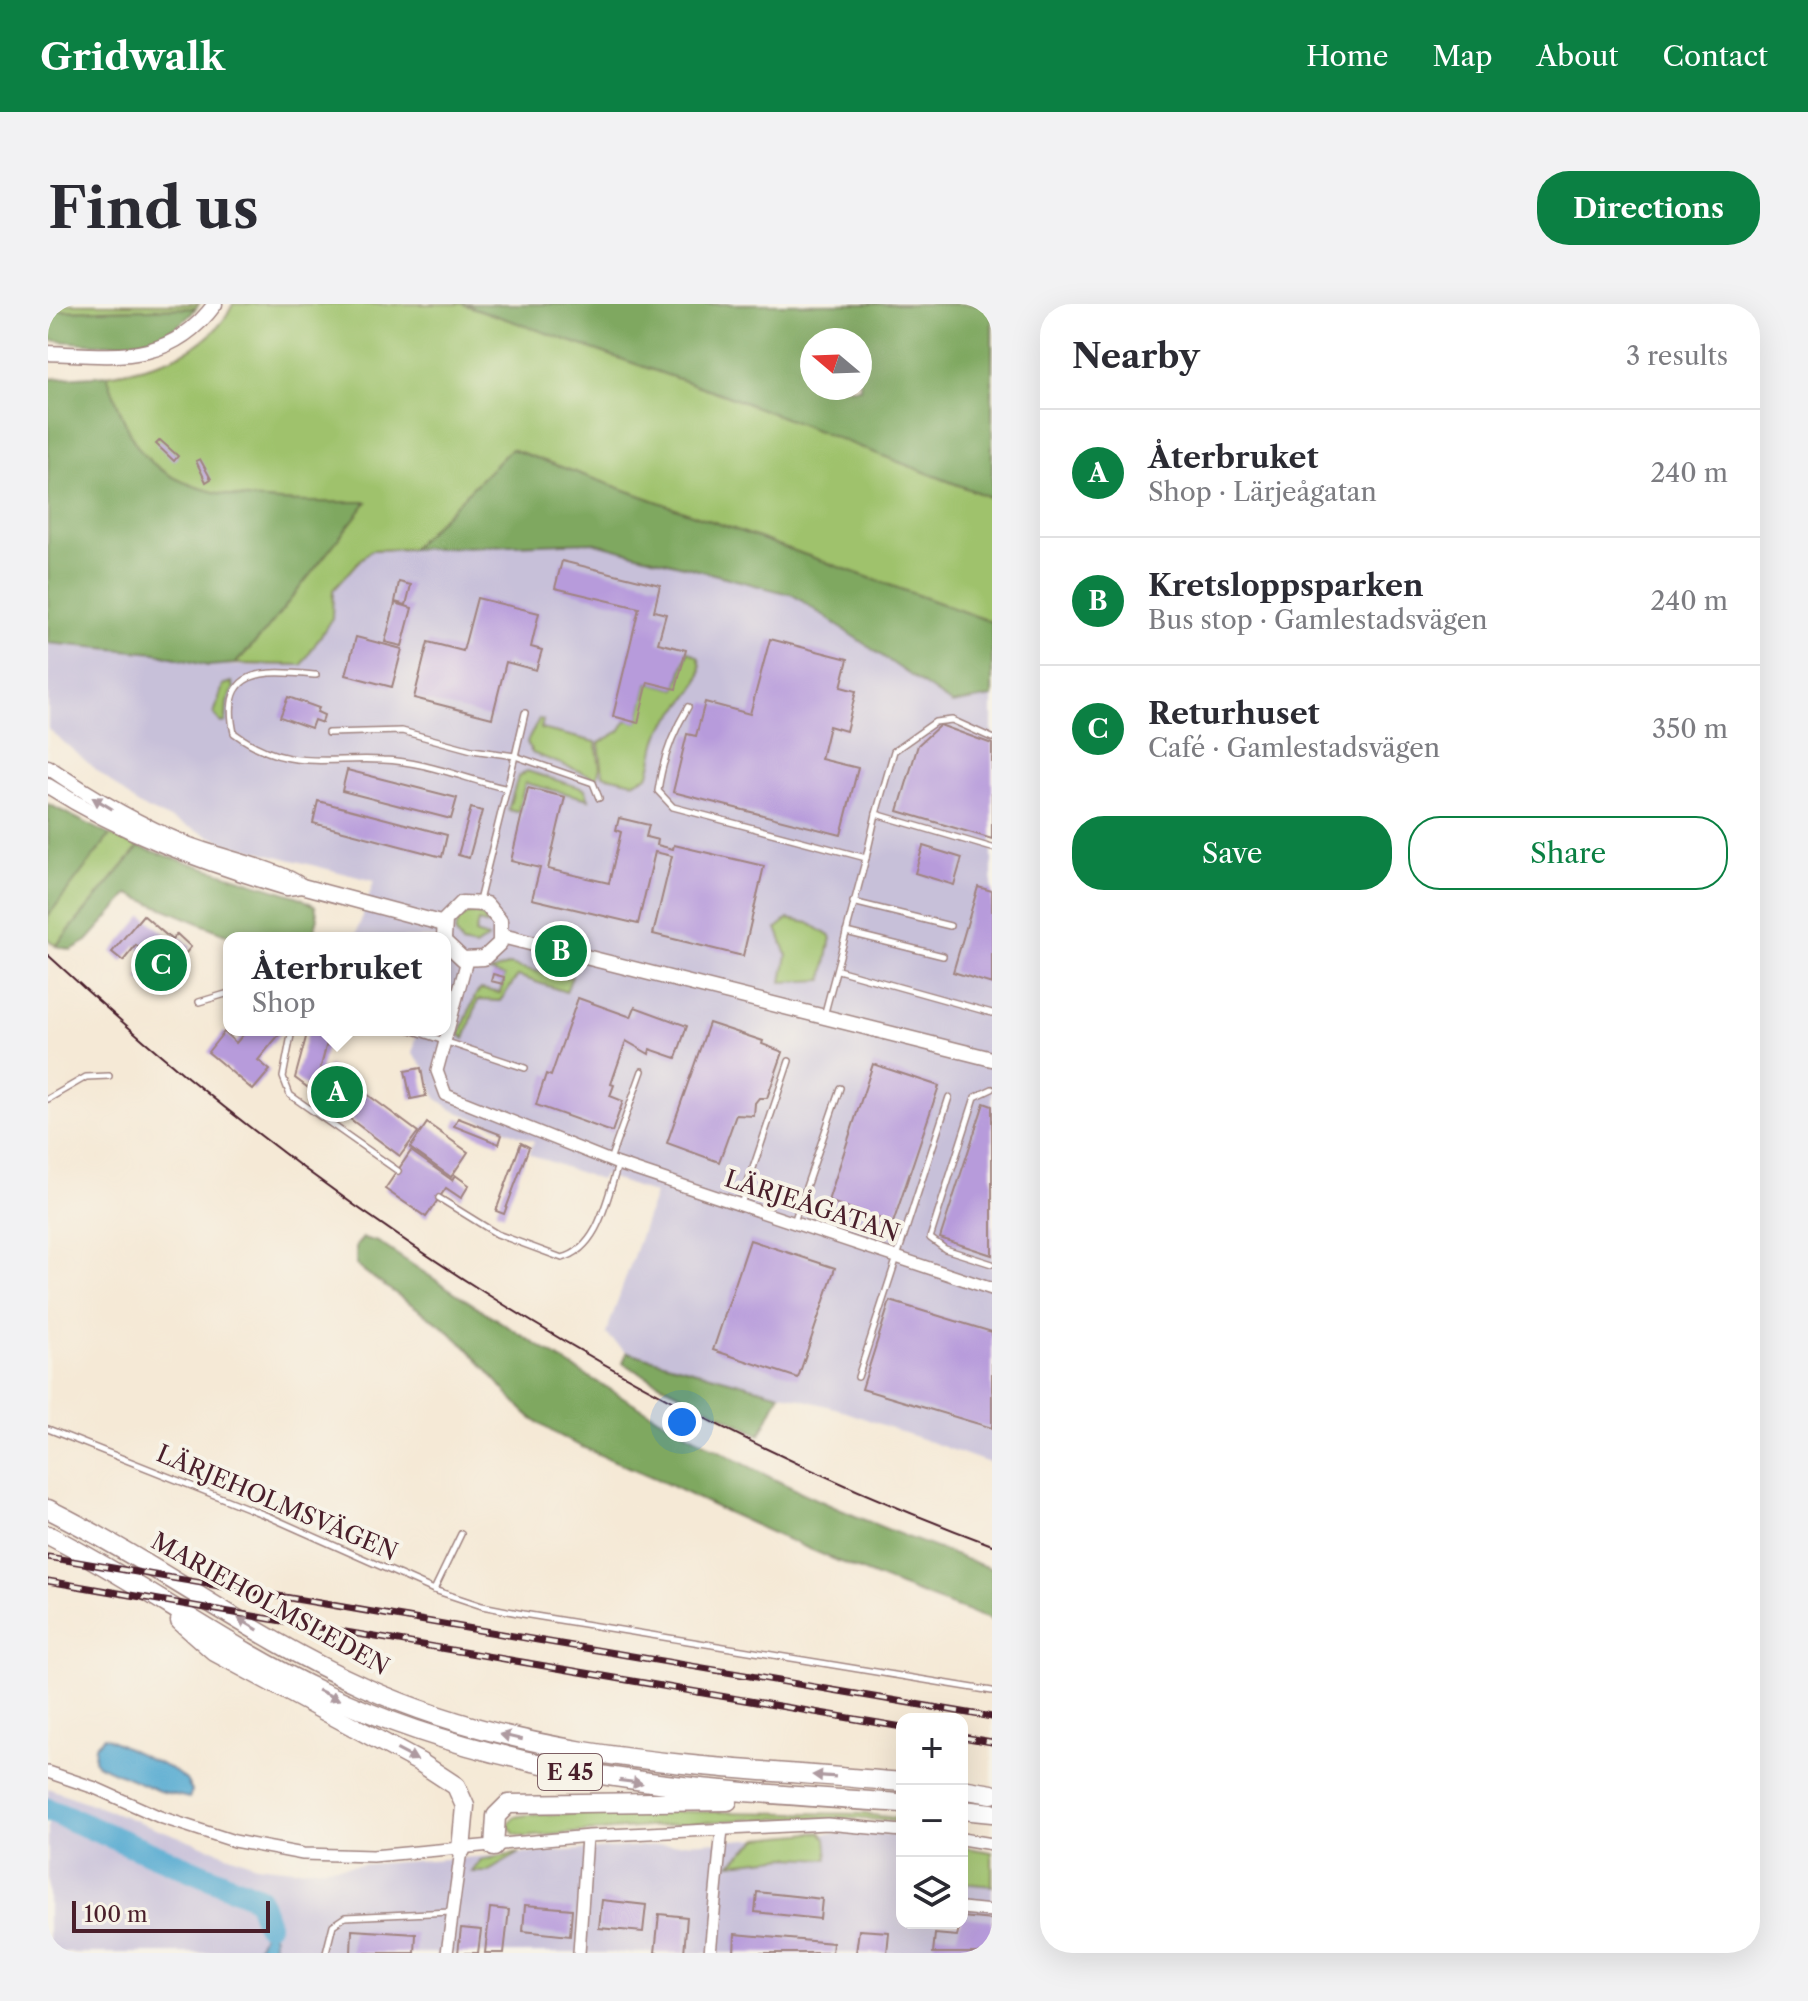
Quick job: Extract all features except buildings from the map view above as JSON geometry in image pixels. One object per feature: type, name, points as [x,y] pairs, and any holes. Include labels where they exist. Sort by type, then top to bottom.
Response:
[{"type":"highway","name":"MARIEHOLMSLEDEN","points":[[48,1509],[316,1663],[364,1687],[452,1721],[617,1759],[896,1782]]},
{"type":"highway","name":"MARIEHOLMSLEDEN","points":[[48,1535],[136,1582],[247,1652],[320,1691],[451,1742],[590,1776],[795,1798],[896,1803]]},
{"type":"highway","points":[[136,1582],[215,1652],[421,1763],[456,1786],[465,1806],[461,1850]]},
{"type":"highway","points":[[968,1790],[992,1794]]},
{"type":"highway","points":[[494,1847],[496,1816],[508,1804],[795,1798]]},
{"type":"highway","points":[[968,1811],[992,1813]]},
{"type":"street","points":[[48,353],[130,354],[161,348],[192,331],[215,304]]},
{"type":"street","points":[[48,767],[131,820],[214,854],[292,878],[302,886],[438,932]]},
{"type":"street","points":[[48,786],[110,823],[164,847],[287,888],[302,886]]},
{"type":"street","points":[[445,932],[455,907],[479,902],[497,914],[502,936],[491,954],[467,960],[451,949]]},
{"type":"street","points":[[502,936],[992,1059]]},
{"type":"street","name":"LÄRJEÅGATAN","points":[[451,1016],[467,960]]},
{"type":"street","name":"LÄRJEÅGATAN","points":[[445,1036],[437,1071],[446,1095],[614,1162],[992,1289]]},
{"type":"street","points":[[48,1772],[95,1788],[160,1817],[258,1847],[303,1854],[373,1856],[587,1837],[842,1824],[896,1830]]},
{"type":"street","points":[[710,1953],[722,1829]]},
{"type":"street","points":[[579,1953],[587,1837]]},
{"type":"street","points":[[968,1840],[992,1844]]},
{"type":"street","points":[[447,1953],[461,1850]]},
{"type":"street","points":[[968,1909],[992,1911]]},
{"type":"lane","points":[[316,675],[252,674],[239,683],[232,699],[234,733],[262,751],[299,762],[384,759],[504,788]]},
{"type":"lane","points":[[688,707],[676,727],[658,791],[673,807],[866,858]]},
{"type":"lane","points":[[479,902],[504,788],[525,713]]},
{"type":"lane","points":[[824,1016],[894,751],[935,722],[952,720],[992,738]]},
{"type":"lane","points":[[328,733],[402,731],[472,750],[515,756],[593,783],[599,798]]},
{"type":"lane","points":[[876,814],[992,848]]},
{"type":"lane","points":[[853,902],[950,926]]},
{"type":"lane","points":[[846,932],[943,956]]},
{"type":"lane","points":[[838,970],[992,1013]]},
{"type":"lane","points":[[199,1002],[223,995]]},
{"type":"lane","points":[[291,1036],[283,1077],[290,1095],[398,1171]]},
{"type":"lane","points":[[431,1036],[525,1068]]},
{"type":"lane","points":[[740,1205],[789,1061]]},
{"type":"lane","points":[[439,1198],[490,1231],[562,1258],[571,1255],[590,1238],[642,1071]]},
{"type":"lane","points":[[48,1099],[86,1077],[109,1076]]},
{"type":"lane","points":[[793,1223],[840,1088]]},
{"type":"lane","points":[[992,1089],[975,1097],[930,1238],[945,1249],[992,1264]]},
{"type":"lane","points":[[858,1377],[949,1097]]},
{"type":"lane","name":"LÄRJEHOLMSVÄGEN","points":[[48,1429],[270,1517],[434,1590],[482,1606],[992,1691]]},
{"type":"lane","points":[[434,1590],[461,1534]]},
{"type":"lane","points":[[326,1953],[333,1925],[345,1917],[452,1912]]},
{"type":"shaded area","points":[[592,542],[793,595],[952,704],[992,697],[992,1464],[835,1408],[627,1352],[606,1334],[655,1194],[603,1175],[600,1180],[529,1154],[534,1141],[453,1110],[436,1098],[425,1068],[413,1054],[416,1036],[451,1036],[451,932],[357,932],[374,881],[226,843],[138,805],[48,729],[48,643],[156,653],[208,666],[302,665],[332,618],[333,590],[371,550]]},
{"type":"shaded area","points":[[48,1788],[256,1865],[294,1869],[868,1831],[896,1836],[896,1929],[968,1929],[968,1848],[992,1852],[992,1953],[48,1953]]},
{"type":"green space","points":[[48,304],[199,304],[196,308],[48,311]]},
{"type":"green space","points":[[233,304],[463,304],[725,395],[992,498],[992,622],[511,449],[411,549],[371,550],[356,564],[333,590],[332,618],[302,665],[235,664],[264,633],[366,503],[274,501],[208,491],[179,480],[154,464],[135,443],[107,375],[162,362],[196,345],[223,321]]},
{"type":"green space","points":[[463,304],[992,304],[992,498],[725,395]]},
{"type":"green space","points":[[196,308],[166,333],[148,339],[108,344],[48,340],[48,311]]},
{"type":"green space","points":[[107,375],[135,443],[154,464],[179,480],[209,491],[275,501],[367,502],[264,633],[235,664],[208,666],[156,653],[48,643],[48,379]]},
{"type":"green space","points":[[511,449],[992,622],[992,697],[952,704],[793,595],[592,542],[411,549]]},
{"type":"green space","points":[[688,651],[698,657],[700,677],[660,733],[648,776],[634,782],[603,775],[599,743],[620,731],[627,720],[638,722],[648,682],[676,689]]},
{"type":"green space","points":[[232,682],[234,688],[227,703],[226,722],[221,723],[214,714],[223,685]]},
{"type":"green space","points":[[539,719],[543,720],[541,729],[596,742],[600,767],[597,778],[532,753],[527,742]]},
{"type":"green space","points":[[527,771],[585,789],[589,799],[525,783],[518,812],[508,810],[518,777]]},
{"type":"green space","points":[[48,804],[110,835],[48,916]]},
{"type":"green space","points":[[110,835],[139,847],[56,946],[48,939],[48,916]]},
{"type":"green space","points":[[139,847],[299,897],[315,906],[318,918],[314,932],[223,933],[129,894],[87,941],[71,950],[56,946]]},
{"type":"green space","points":[[471,913],[482,916],[489,925],[478,922],[475,934],[488,938],[475,947],[462,944],[455,932],[459,919]]},
{"type":"green space","points":[[788,919],[809,923],[831,937],[823,980],[782,982],[787,955],[777,928]]},
{"type":"green space","points":[[509,965],[564,978],[572,976],[566,992],[518,976],[500,1001],[478,1000],[465,1039],[460,1034],[476,994],[481,989],[500,993],[504,977],[490,972]]},
{"type":"green space","points":[[363,1238],[378,1242],[577,1370],[731,1457],[835,1508],[992,1569],[992,1620],[867,1573],[557,1435],[521,1408],[450,1333],[356,1265],[356,1246]]},
{"type":"green space","points":[[627,1352],[780,1394],[760,1435],[623,1363]]},
{"type":"green space","points":[[654,1811],[864,1814],[896,1818],[896,1822],[761,1819],[525,1837],[514,1834],[508,1825],[514,1817]]},
{"type":"green space","points":[[821,1832],[826,1838],[828,1859],[788,1857],[731,1863],[759,1838]]},
{"type":"green space","points":[[968,1848],[992,1852],[992,1886],[968,1884]]},
{"type":"green space","points":[[520,1853],[487,1872],[472,1872],[481,1860]]},
{"type":"water","points":[[104,1737],[171,1769],[186,1780],[192,1791],[189,1798],[159,1791],[98,1765],[94,1760],[95,1746]]},
{"type":"water","points":[[267,1924],[274,1937],[273,1953],[255,1953]]},
{"type":"waterway","points":[[48,1810],[258,1898],[267,1924]]},
{"type":"tram line","points":[[48,955],[153,1048],[262,1137],[374,1219],[491,1296],[611,1368],[734,1433],[861,1492],[992,1545]]},
{"type":"railway","points":[[48,1557],[992,1717]]},
{"type":"railway","points":[[48,1581],[896,1726]]},
{"type":"railway","points":[[968,1738],[992,1742]]},
{"type":"place","name":"Kretsloppsparken","points":[[561,951]]},
{"type":"place","name":"Returhuset","points":[[161,965]]},
{"type":"place","name":"Återbruket","points":[[337,1092]]}]
